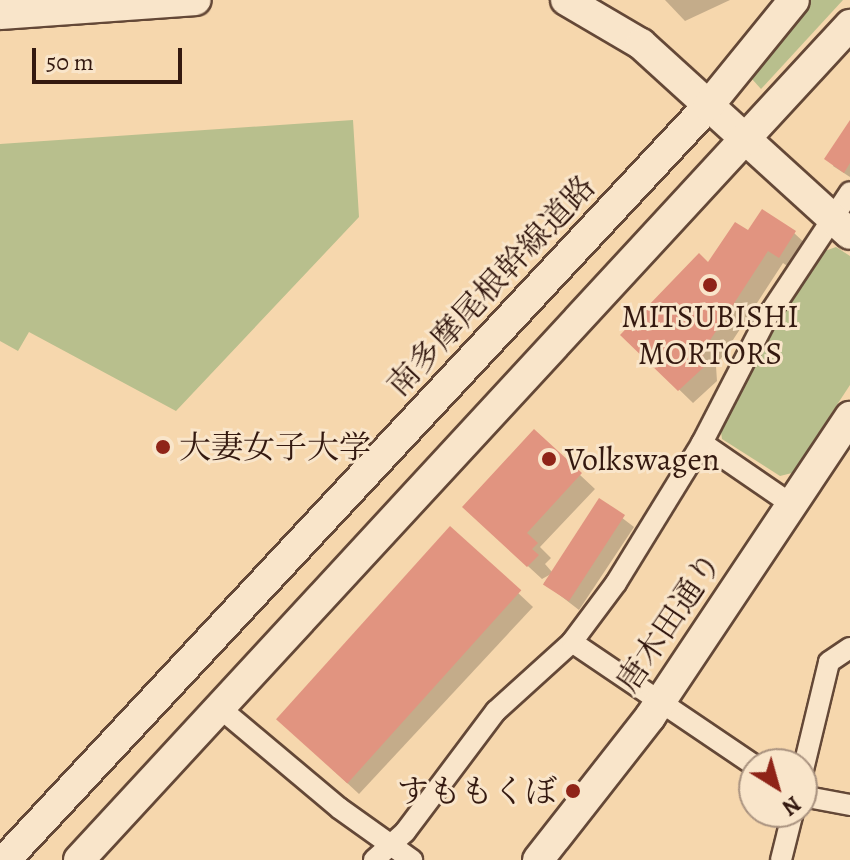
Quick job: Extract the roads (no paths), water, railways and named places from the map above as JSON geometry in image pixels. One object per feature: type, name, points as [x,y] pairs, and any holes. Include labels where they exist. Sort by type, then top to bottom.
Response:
[{"type":"main road","points":[[0,14],[195,0]]},
{"type":"main road","points":[[566,0],[622,28],[841,228]]},
{"type":"main road","name":"南多摩尾根幹線道路","points":[[5,860],[708,106],[794,0]]},
{"type":"main road","points":[[79,860],[746,142],[850,25]]},
{"type":"main road","name":"唐木田通り","points":[[538,860],[660,700],[850,417]]},
{"type":"street","points":[[374,860],[452,774],[496,711],[572,642],[616,583],[702,443],[766,319],[841,228],[850,192]]},
{"type":"street","points":[[702,443],[791,504]]},
{"type":"street","points":[[572,642],[738,754]]},
{"type":"street","points":[[808,748],[829,662],[850,648]]},
{"type":"street","points":[[220,708],[412,860]]},
{"type":"street","points":[[818,799],[850,805]]},
{"type":"street","points":[[781,860],[789,828]]},
{"type":"place","name":"MITSUBISHI MORTORS","points":[[710,285]]},
{"type":"place","name":"大妻女子大学","points":[[163,447]]},
{"type":"place","name":"Volkswagen","points":[[549,459]]},
{"type":"place","name":"すももくぼ","points":[[573,791]]}]
